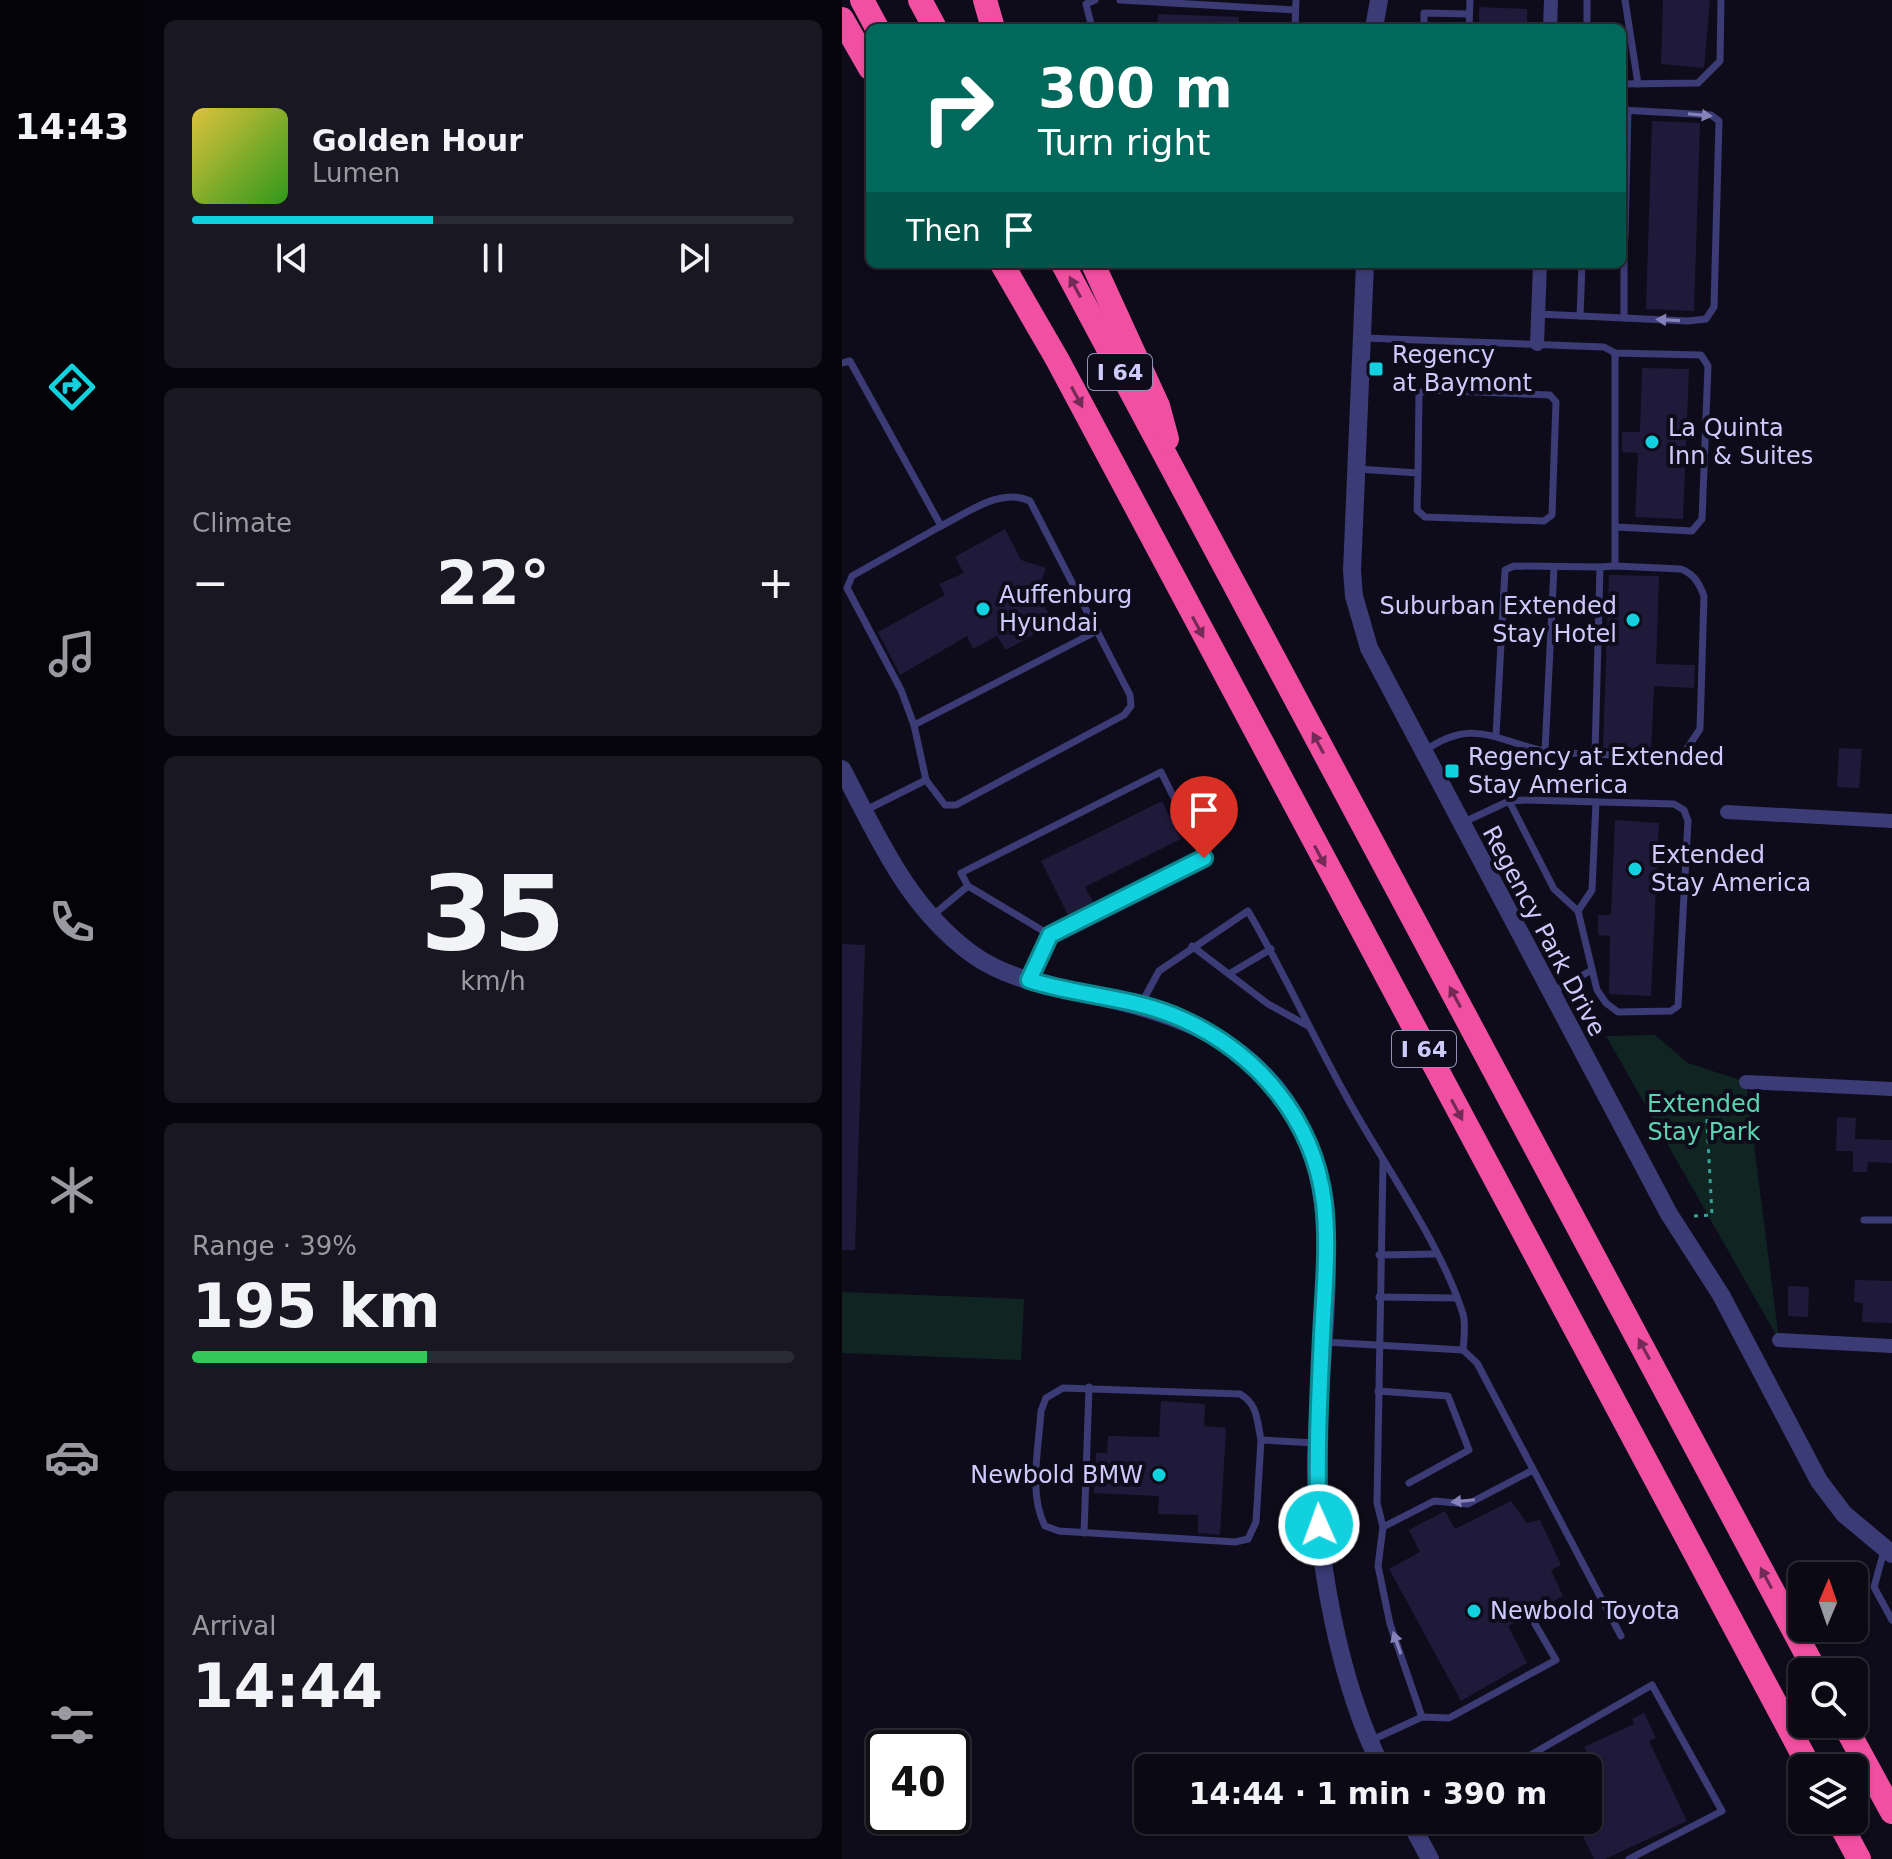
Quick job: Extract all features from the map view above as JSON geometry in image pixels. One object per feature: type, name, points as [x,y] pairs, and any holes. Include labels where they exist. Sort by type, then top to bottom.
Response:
[{"type":"highway","points":[[862,0],[875,24]]},
{"type":"highway","points":[[920,0],[933,24]]},
{"type":"highway","points":[[985,0],[992,24]]},
{"type":"highway","points":[[842,19],[866,61]]},
{"type":"highway","name":"I 64","points":[[1004,268],[1057,359],[1803,1754]]},
{"type":"highway","name":"I 64","points":[[1065,268],[1809,1658]]},
{"type":"highway","points":[[1095,268],[1158,406],[1178,479]]},
{"type":"highway","points":[[1852,1738],[1892,1812]]},
{"type":"highway","points":[[1846,1834],[1859,1859]]},
{"type":"street","points":[[1375,24],[1379,0]]},
{"type":"street","points":[[1550,24],[1551,0]]},
{"type":"street","name":"Regency Park Drive","points":[[1365,268],[1352,571],[1360,623],[1382,679],[1669,1214],[1721,1295],[1819,1481],[1844,1514],[1888,1551]]},
{"type":"street","points":[[1537,344],[1540,268]]},
{"type":"street","points":[[842,769],[915,901],[975,956],[1029,980],[1179,1017],[1236,1051],[1261,1072],[1287,1102],[1304,1132],[1324,1201],[1326,1241],[1317,1443],[1319,1525],[1327,1587],[1341,1646],[1376,1754]]},
{"type":"street","points":[[1727,812],[1892,821]]},
{"type":"street","points":[[1746,1082],[1892,1089]]},
{"type":"street","points":[[1779,1340],[1892,1346]]},
{"type":"street","points":[[1418,1834],[1430,1859]]},
{"type":"lane","points":[[1091,24],[1086,4],[1095,0]]},
{"type":"lane","points":[[1120,0],[1295,10]]},
{"type":"lane","points":[[1295,24],[1296,0]]},
{"type":"lane","points":[[1469,24],[1470,0]]},
{"type":"lane","points":[[1587,0],[1587,24]]},
{"type":"lane","points":[[1625,0],[1638,84]]},
{"type":"lane","points":[[1626,84],[1698,83],[1720,61],[1721,0]]},
{"type":"lane","points":[[1424,24],[1424,13],[1469,14]]},
{"type":"lane","points":[[1538,314],[1688,321],[1706,319],[1714,307],[1719,121],[1711,115],[1626,110]]},
{"type":"lane","points":[[1580,316],[1582,268]]},
{"type":"lane","points":[[1624,268],[1624,318]]},
{"type":"lane","points":[[1362,338],[1604,347],[1615,353],[1701,355],[1708,366],[1702,519],[1692,531],[1616,527]]},
{"type":"lane","points":[[1615,353],[1615,566]]},
{"type":"lane","points":[[842,363],[850,361],[941,526]]},
{"type":"lane","points":[[1430,390],[1550,395],[1556,402],[1552,515],[1544,521],[1425,517],[1417,510],[1418,473],[1419,393],[1430,390]]},
{"type":"lane","points":[[1356,469],[1418,473]]},
{"type":"lane","points":[[1017,495],[1030,501],[1130,695],[1131,706],[1124,715],[956,805],[945,805],[926,780],[914,725],[901,690],[847,588],[852,576],[941,526],[1001,497],[1017,495]]},
{"type":"lane","points":[[1422,752],[1461,732],[1496,736],[1545,751],[1663,758],[1684,753],[1700,729],[1704,596],[1700,585],[1690,573],[1681,569],[1615,566],[1505,570],[1496,736]]},
{"type":"lane","points":[[1545,751],[1554,567]]},
{"type":"lane","points":[[1595,754],[1600,567]]},
{"type":"lane","points":[[914,725],[1097,631]]},
{"type":"lane","points":[[1029,980],[1050,935],[1204,858],[1161,772],[961,873],[968,886],[1050,935]]},
{"type":"lane","points":[[864,811],[926,780]]},
{"type":"lane","points":[[1460,824],[1509,801],[1674,804],[1684,810],[1688,821],[1678,1006],[1671,1011],[1618,1012],[1597,990],[1578,911],[1554,889],[1509,801]]},
{"type":"lane","points":[[1578,911],[1592,890],[1596,802]]},
{"type":"lane","points":[[931,918],[968,886]]},
{"type":"lane","points":[[1140,1006],[1159,971],[1248,911],[1435,1254],[1464,1316],[1463,1350]]},
{"type":"lane","points":[[1192,946],[1268,1004],[1309,1026]]},
{"type":"lane","points":[[1229,974],[1271,949]]},
{"type":"lane","points":[[1550,993],[1592,970]]},
{"type":"lane","points":[[1383,1161],[1377,1503],[1383,1527],[1378,1566],[1390,1624],[1422,1717]]},
{"type":"lane","points":[[1864,1220],[1892,1220]]},
{"type":"lane","points":[[1379,1255],[1435,1254]]},
{"type":"lane","points":[[1379,1297],[1455,1298]]},
{"type":"lane","points":[[1322,1342],[1463,1350],[1477,1363],[1621,1636]]},
{"type":"lane","points":[[1084,1533],[1089,1387]]},
{"type":"lane","points":[[1089,1387],[1240,1394],[1249,1399],[1255,1410],[1261,1440],[1256,1522],[1248,1539],[1235,1542],[1084,1533],[1045,1526],[1037,1502],[1041,1411],[1046,1398],[1063,1388],[1089,1387]]},
{"type":"lane","points":[[1378,1391],[1448,1396],[1469,1450],[1409,1483]]},
{"type":"lane","points":[[1261,1440],[1317,1443]]},
{"type":"lane","points":[[1383,1527],[1434,1501],[1468,1504],[1533,1470]]},
{"type":"lane","points":[[1888,1551],[1874,1587],[1892,1620]]},
{"type":"lane","points":[[1370,1741],[1422,1717],[1449,1718],[1556,1660],[1535,1624]]},
{"type":"lane","points":[[1532,1754],[1652,1685],[1722,1811],[1629,1859]]},
{"type":"path","points":[[1694,1216],[1712,1215],[1706,1103]]},
{"type":"green space","name":"Extended Stay Park","points":[[1655,1035],[1688,1063],[1746,1082],[1779,1340],[1606,1036]]},
{"type":"green space","points":[[842,1292],[1024,1299],[1021,1360],[842,1353]]},
{"type":"building","points":[[1663,0],[1710,0],[1704,68],[1661,64]]},
{"type":"building","points":[[1479,7],[1527,9],[1527,24],[1479,24]]},
{"type":"building","points":[[1158,14],[1239,17],[1239,24],[1157,24]]},
{"type":"building","points":[[1652,121],[1700,123],[1694,311],[1646,309]]},
{"type":"building","name":"La Quinta Inn & Suites","points":[[1642,368],[1689,369],[1683,519],[1635,517],[1638,453],[1622,452],[1622,432],[1640,432]]},
{"type":"building","name":"Auffenburg Hyundai","points":[[1005,529],[1021,560],[1046,568],[1037,592],[1054,623],[1006,650],[997,636],[973,649],[967,636],[900,675],[878,632],[945,595],[939,584],[964,573],[955,557]]},
{"type":"building","name":"Suburban Extended Stay Hotel","points":[[1609,575],[1659,576],[1656,664],[1695,665],[1694,688],[1654,686],[1651,751],[1603,748]]},
{"type":"building","points":[[1839,748],[1862,749],[1859,788],[1837,787]]},
{"type":"building","points":[[1162,801],[1181,839],[1085,887],[1093,902],[1068,915],[1041,861]]},
{"type":"building","name":"Extended Stay America","points":[[1615,820],[1659,823],[1651,996],[1609,994],[1610,936],[1598,935],[1598,915],[1611,915]]},
{"type":"building","points":[[842,944],[865,945],[855,1250],[842,1250]]},
{"type":"building","points":[[1837,1117],[1856,1118],[1855,1139],[1892,1140],[1892,1163],[1868,1162],[1867,1172],[1853,1172],[1853,1151],[1836,1151]]},
{"type":"building","points":[[1855,1280],[1892,1281],[1892,1323],[1862,1322],[1863,1303],[1854,1302]]},
{"type":"building","points":[[1788,1286],[1809,1287],[1808,1317],[1788,1316]]},
{"type":"building","name":"Newbold BMW","points":[[1161,1401],[1205,1404],[1204,1426],[1226,1428],[1220,1535],[1198,1533],[1198,1515],[1158,1514],[1159,1496],[1094,1493],[1096,1453],[1107,1453],[1108,1436],[1159,1437]]},
{"type":"building","name":"Newbold Toyota","points":[[1511,1501],[1527,1523],[1540,1520],[1561,1565],[1551,1570],[1563,1596],[1508,1626],[1527,1663],[1461,1701],[1389,1569],[1420,1552],[1409,1530],[1445,1511],[1455,1529]]},
{"type":"building","points":[[1644,1713],[1656,1738],[1649,1741],[1687,1821],[1605,1859],[1594,1859],[1582,1834],[1602,1834],[1602,1754],[1588,1754],[1584,1747],[1634,1724],[1632,1719]]},
{"type":"place","name":"Regency at Baymont","points":[[1376,369]]},
{"type":"place","name":"La Quinta Inn & Suites","points":[[1652,442]]},
{"type":"place","name":"Auffenburg Hyundai","points":[[983,609]]},
{"type":"place","name":"Suburban Extended Stay Hotel","points":[[1633,620]]},
{"type":"place","name":"Regency at Extended Stay America","points":[[1452,771]]},
{"type":"place","name":"Extended Stay America","points":[[1635,869]]},
{"type":"place","name":"Newbold BMW","points":[[1159,1475]]},
{"type":"place","name":"Newbold Toyota","points":[[1474,1611]]},
{"type":"route","points":[[1204,858],[1050,935],[1029,980],[1179,1017],[1208,1032],[1261,1072],[1287,1102],[1304,1132],[1324,1201],[1326,1241],[1316,1461],[1319,1525]]}]
